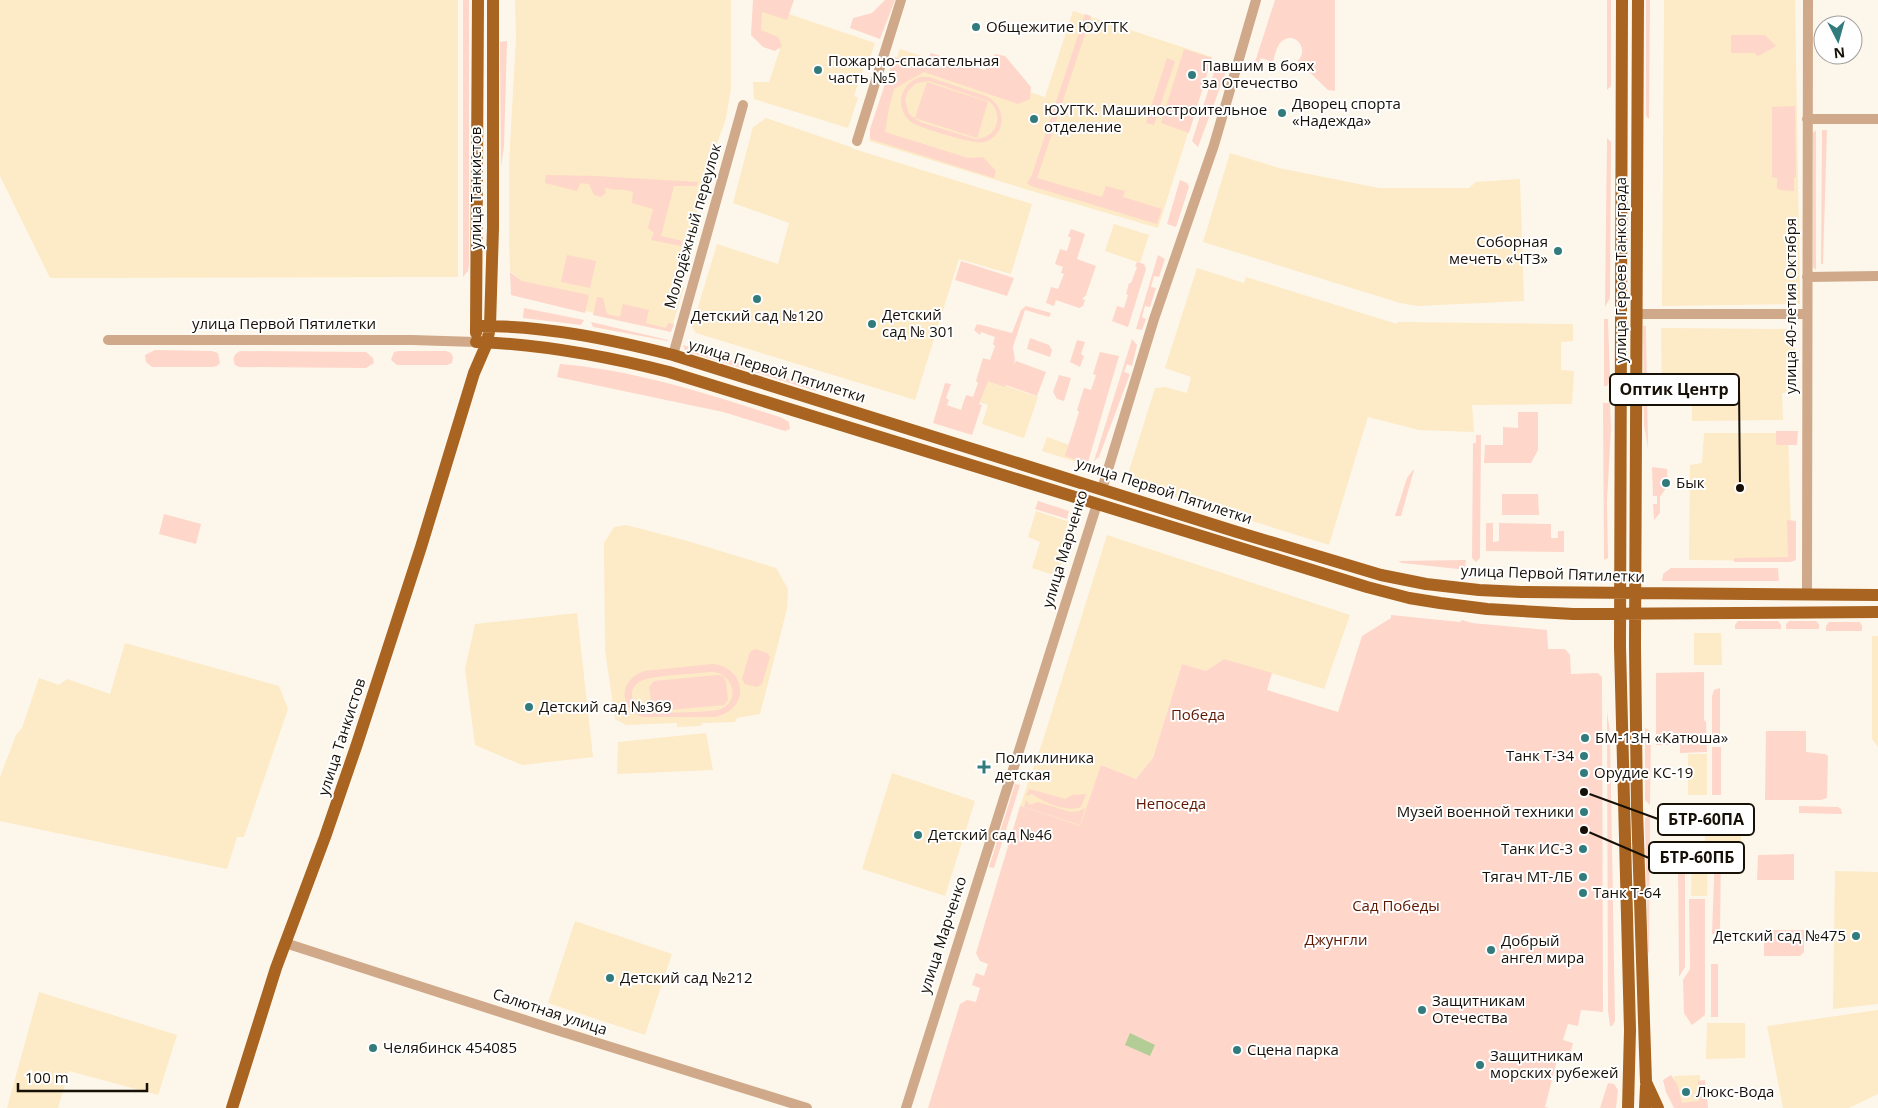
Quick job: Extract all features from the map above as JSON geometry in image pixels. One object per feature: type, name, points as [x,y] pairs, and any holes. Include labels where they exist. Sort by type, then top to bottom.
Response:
[{"type":"main road","name":"улица Танкистов","points":[[478,0],[476,326],[481,343]]},
{"type":"main road","name":"улица Танкистов","points":[[232,1108],[285,943],[325,837],[357,744],[421,548],[474,373],[481,343],[490,326],[493,219],[493,0]]},
{"type":"main road","name":"улица Героев Танкограда","points":[[1622,0],[1620,614],[1630,1030],[1628,1108]]},
{"type":"main road","name":"улица Героев Танкограда","points":[[1638,0],[1637,809],[1646,1082],[1658,1108]]},
{"type":"main road","points":[[1621,314],[1637,314]]},
{"type":"main road","name":"улица Первой Пятилетки","points":[[476,326],[585,336],[630,344],[673,355],[1102,488],[1246,535],[1381,575],[1426,584],[1504,591],[1620,594],[1878,595]]},
{"type":"main road","name":"улица Первой Пятилетки","points":[[481,343],[574,351],[618,359],[669,372],[1367,587],[1409,598],[1487,609],[1573,614],[1878,612]]},
{"type":"main road","name":"улица Марченко","points":[[1097,504],[1102,488]]},
{"type":"main road","name":"улица 40-летия Октября","points":[[1807,594],[1807,612]]},
{"type":"main road","points":[[1629,1074],[1646,1082],[1645,1108]]},
{"type":"street","points":[[857,141],[901,0]]},
{"type":"street","name":"улица Марченко","points":[[1102,488],[1154,319],[1214,145],[1256,0]]},
{"type":"street","name":"улица 40-летия Октября","points":[[1807,594],[1808,0]]},
{"type":"street","name":"Молодёжный переулок","points":[[673,355],[743,105]]},
{"type":"street","points":[[1808,119],[1878,119]]},
{"type":"street","points":[[1807,276],[1878,276]]},
{"type":"street","points":[[1637,314],[1807,314]]},
{"type":"street","points":[[460,341],[476,326]]},
{"type":"street","name":"улица Первой Пятилетки","points":[[108,340],[412,340],[481,343]]},
{"type":"street","name":"улица Марченко","points":[[906,1108],[1097,504]]},
{"type":"street","name":"Салютная улица","points":[[285,943],[807,1108]]},
{"type":"shaded area","points":[[0,0],[458,0],[458,277],[50,278],[0,176]]},
{"type":"shaded area","points":[[515,0],[731,0],[731,89],[726,118],[705,178],[688,250],[684,250],[676,285],[684,287],[671,331],[518,295],[521,280],[510,271],[509,235],[509,163],[516,39]]},
{"type":"shaded area","points":[[1664,0],[1795,0],[1800,304],[1662,306]]},
{"type":"shaded area","name":"Пожарно-спасательная часть №5","points":[[756,3],[875,43],[870,58],[867,57],[854,96],[858,98],[848,128],[754,99],[753,82],[769,82],[780,49],[756,36]]},
{"type":"shaded area","name":"ЮУГТК. Машиностроительное отделение","points":[[1073,11],[1212,57],[1158,228],[869,141],[900,49],[1045,97]]},
{"type":"shaded area","points":[[766,118],[854,149],[1032,204],[1011,274],[959,259],[915,400],[696,333],[692,327],[717,244],[778,264],[789,223],[733,203],[753,127]]},
{"type":"shaded area","points":[[1230,153],[1279,168],[1379,188],[1469,188],[1476,182],[1520,179],[1524,301],[1417,306],[1400,303],[1203,242]]},
{"type":"shaded area","points":[[1114,224],[1149,235],[1140,263],[1105,251]]},
{"type":"shaded area","points":[[1197,268],[1244,283],[1246,277],[1397,324],[1398,322],[1573,324],[1573,341],[1561,342],[1561,370],[1574,371],[1572,404],[1472,405],[1474,432],[1419,430],[1368,417],[1370,410],[1329,545],[1133,484],[1127,480],[1128,474],[1155,388],[1165,387],[1187,393],[1191,377],[1165,368]]},
{"type":"shaded area","points":[[1661,328],[1795,329],[1795,392],[1782,393],[1783,420],[1692,421],[1692,400],[1662,399]]},
{"type":"shaded area","points":[[987,379],[1038,397],[1024,438],[982,424],[988,405],[979,402]]},
{"type":"shaded area","points":[[1704,433],[1788,433],[1792,561],[1689,560],[1690,465],[1702,463]]},
{"type":"shaded area","points":[[1047,437],[1081,449],[1077,462],[1042,451]]},
{"type":"shaded area","points":[[1036,511],[1076,524],[1057,576],[1032,568],[1040,542],[1028,537]]},
{"type":"shaded area","points":[[626,525],[684,540],[776,568],[788,589],[787,609],[760,714],[737,718],[735,722],[702,723],[701,726],[677,727],[677,723],[626,725],[615,719],[605,650],[604,543],[614,527]]},
{"type":"shaded area","points":[[1107,535],[1350,615],[1324,689],[1224,659],[1206,671],[1182,664],[1153,758],[1136,779],[1101,765],[1080,827],[1020,806],[1044,737]]},
{"type":"shaded area","name":"Детский сад №369","points":[[577,613],[593,757],[522,765],[475,745],[465,669],[475,624]]},
{"type":"shaded area","points":[[1694,633],[1721,633],[1722,665],[1694,665]]},
{"type":"shaded area","points":[[1872,636],[1878,636],[1878,747],[1872,739]]},
{"type":"shaded area","points":[[125,643],[279,686],[288,709],[244,837],[237,837],[227,869],[0,821],[0,777],[16,735],[22,728],[39,678],[59,685],[67,679],[110,694]]},
{"type":"shaded area","points":[[706,733],[713,770],[617,774],[618,742]]},
{"type":"shaded area","points":[[1688,754],[1707,754],[1707,795],[1688,795]]},
{"type":"shaded area","name":"Детский сад №46","points":[[892,773],[975,801],[945,896],[862,869]]},
{"type":"shaded area","points":[[1704,804],[1741,805],[1741,847],[1705,847]]},
{"type":"shaded area","points":[[1692,858],[1708,858],[1707,896],[1691,896]]},
{"type":"shaded area","name":"Детский сад №475","points":[[1835,871],[1878,872],[1878,1004],[1833,1009]]},
{"type":"shaded area","name":"Детский сад №212","points":[[575,921],[672,954],[645,1035],[548,1003]]},
{"type":"shaded area","points":[[39,992],[177,1035],[158,1095],[69,1071],[58,1108],[7,1108]]},
{"type":"shaded area","points":[[1878,1010],[1878,1094],[1849,1108],[1783,1108],[1767,1026]]},
{"type":"shaded area","points":[[1707,1023],[1745,1023],[1745,1058],[1706,1059]]},
{"type":"shaded area","points":[[1130,1033],[1155,1045],[1150,1056],[1125,1045]]},
{"type":"shaded area","points":[[1700,1075],[1702,1106],[1678,1107],[1674,1076]]},
{"type":"green space","points":[[463,0],[469,0],[469,265],[468,271],[463,277]]},
{"type":"green space","points":[[753,0],[794,0],[787,20],[762,12],[761,30],[778,37],[782,46],[775,51],[763,47],[751,35]]},
{"type":"green space","points":[[885,0],[895,0],[880,39],[850,28],[853,18],[872,13]]},
{"type":"green space","points":[[1275,0],[1335,0],[1335,91],[1328,90],[1298,61],[1302,50],[1295,39],[1286,39],[1279,44],[1273,62],[1261,58],[1257,66],[1254,65]]},
{"type":"green space","points":[[1607,0],[1611,0],[1611,86],[1607,90]]},
{"type":"green space","points":[[1646,0],[1650,0],[1649,119],[1646,116]]},
{"type":"green space","points":[[1085,14],[1091,16],[1037,178],[1102,197],[1106,186],[1125,191],[1123,197],[1162,209],[1157,224],[1031,186],[1027,183],[1032,175]]},
{"type":"green space","points":[[1731,35],[1765,35],[1776,46],[1758,56],[1754,53],[1731,53]]},
{"type":"green space","points":[[507,41],[504,146],[501,167],[500,42]]},
{"type":"green space","points":[[1184,49],[1212,58],[1189,133],[1161,123]]},
{"type":"green space","points":[[931,53],[985,70],[995,54],[1005,56],[1031,87],[1030,99],[1018,104],[924,72],[894,89],[885,132],[968,158],[983,157],[996,171],[994,178],[870,139],[870,129],[894,57],[925,67]]},
{"type":"green space","points":[[1167,58],[1175,61],[1154,125],[1146,123]]},
{"type":"green space","points":[[1217,63],[1228,66],[1198,147],[1192,141]]},
{"type":"green space","points":[[929,77],[993,100],[1000,113],[1001,120],[997,133],[984,142],[970,141],[911,122],[903,111],[901,97],[907,86],[917,78]],"holes":[[[929,81],[990,102],[997,114],[996,126],[988,135],[975,139],[920,122],[909,114],[905,100],[908,91],[916,83]]]},
{"type":"green space","points":[[927,82],[988,102],[977,138],[915,118]]},
{"type":"green space","points":[[1795,106],[1796,177],[1794,178],[1794,191],[1780,190],[1777,188],[1777,178],[1772,177],[1772,107]]},
{"type":"green space","points":[[1816,130],[1816,270],[1813,267],[1813,133]]},
{"type":"green space","points":[[1822,130],[1827,130],[1823,264],[1821,264]]},
{"type":"green space","points":[[1607,138],[1611,142],[1610,298],[1605,307]]},
{"type":"green space","points":[[546,175],[698,182],[697,186],[674,186],[661,236],[683,241],[681,246],[651,240],[654,233],[648,228],[653,209],[632,203],[633,192],[605,188],[606,193],[601,197],[594,195],[589,184],[580,183],[577,191],[545,183]]},
{"type":"green space","points":[[1180,180],[1187,183],[1189,187],[1176,227],[1167,224]]},
{"type":"green space","points":[[1071,229],[1085,234],[1077,259],[1096,266],[1086,295],[1082,299],[1085,300],[1083,306],[1079,308],[1056,300],[1054,306],[1046,303],[1051,287],[1058,289],[1064,274],[1061,273],[1063,267],[1055,264],[1060,249],[1067,251],[1071,238],[1068,236]]},
{"type":"green space","points":[[567,255],[596,261],[590,288],[561,282]]},
{"type":"green space","points":[[1158,255],[1165,259],[1159,277],[1154,276],[1151,287],[1156,288],[1150,307],[1145,306],[1142,317],[1146,319],[1142,330],[1136,329]]},
{"type":"green space","points":[[961,261],[1014,278],[1007,296],[955,280]]},
{"type":"green space","points":[[1137,262],[1144,264],[1146,269],[1128,327],[1112,321],[1117,306],[1124,308],[1129,283],[1131,283]]},
{"type":"green space","points":[[510,272],[522,281],[589,295],[585,313],[511,295]]},
{"type":"green space","points":[[597,297],[603,298],[607,314],[620,317],[623,304],[649,310],[646,323],[666,328],[668,323],[674,324],[671,332],[593,315]]},
{"type":"green space","points":[[1026,306],[1051,313],[1049,317],[1025,310],[1013,347],[1015,360],[1013,365],[1016,361],[1046,372],[1037,396],[988,381],[979,404],[982,405],[972,435],[933,423],[945,383],[951,384],[946,398],[949,400],[947,405],[961,410],[966,395],[973,397],[983,358],[990,360],[995,346],[993,344],[995,337],[981,332],[980,335],[974,330],[977,324],[1012,333],[1021,310]]},
{"type":"green space","points":[[524,308],[584,320],[581,325],[523,318]]},
{"type":"green space","points":[[1604,319],[1608,319],[1610,381],[1607,386],[1604,386]]},
{"type":"green space","points":[[591,322],[668,340],[668,341],[593,327]]},
{"type":"green space","points":[[1643,326],[1646,326],[1648,448],[1644,425]]},
{"type":"green space","points":[[1030,338],[1049,345],[1052,350],[1050,357],[1027,349]]},
{"type":"green space","points":[[1132,339],[1137,345],[1132,366],[1127,364],[1124,372],[1130,374],[1099,457],[1094,461]]},
{"type":"green space","points":[[1077,340],[1085,342],[1081,354],[1084,356],[1080,367],[1070,362]]},
{"type":"green space","points":[[683,345],[818,388],[816,391],[685,351]]},
{"type":"green space","points":[[155,350],[212,351],[218,353],[220,363],[212,367],[152,367],[146,362],[145,355]]},
{"type":"green space","points":[[240,351],[366,352],[373,358],[374,363],[366,368],[239,367],[235,365],[234,358]]},
{"type":"green space","points":[[446,351],[451,353],[453,357],[452,363],[447,365],[397,365],[391,360],[394,352]]},
{"type":"green space","points":[[1100,352],[1119,356],[1088,462],[1085,463],[1065,456],[1079,412],[1077,410],[1084,388],[1091,390],[1096,375],[1093,374]]},
{"type":"green space","points":[[560,364],[644,377],[671,384],[780,417],[789,422],[790,429],[785,431],[723,412],[557,377]]},
{"type":"green space","points":[[1059,375],[1071,378],[1064,401],[1057,399],[1053,392]]},
{"type":"green space","points":[[1603,403],[1610,403],[1611,429],[1607,501],[1608,558],[1604,560]]},
{"type":"green space","points":[[1518,412],[1538,412],[1538,450],[1531,463],[1484,463],[1485,445],[1503,445],[1503,427],[1518,428]]},
{"type":"green space","points":[[1776,431],[1798,431],[1797,445],[1776,444]]},
{"type":"green space","points":[[1476,435],[1481,435],[1480,558],[1476,562],[1472,558],[1473,443],[1476,443]]},
{"type":"green space","points":[[1652,467],[1667,469],[1668,485],[1660,497],[1660,513],[1654,520],[1653,504],[1657,504],[1657,496],[1653,496]]},
{"type":"green space","points":[[1413,470],[1401,516],[1395,516],[1407,478]]},
{"type":"green space","points":[[1502,494],[1538,494],[1539,515],[1502,515]]},
{"type":"green space","points":[[1038,501],[1069,511],[1067,519],[1035,509]]},
{"type":"green space","points":[[164,514],[201,524],[196,544],[159,534]]},
{"type":"green space","points":[[1787,520],[1796,521],[1796,560],[1790,562],[1734,562],[1734,558],[1788,557]]},
{"type":"green space","points":[[1486,523],[1493,523],[1493,542],[1499,541],[1499,523],[1551,524],[1551,538],[1558,538],[1558,531],[1564,531],[1564,552],[1486,551]]},
{"type":"green space","points":[[1466,560],[1465,567],[1458,569],[1398,561]]},
{"type":"green space","points":[[1671,568],[1778,568],[1779,581],[1662,581],[1663,574]]},
{"type":"green space","name":"Сад Победы","points":[[1391,615],[1460,622],[1462,620],[1472,623],[1547,630],[1548,649],[1565,649],[1570,655],[1571,674],[1598,673],[1602,677],[1603,1012],[1581,1010],[1578,1026],[1568,1024],[1563,1040],[1573,1043],[1568,1063],[1557,1060],[1545,1107],[1549,1108],[928,1108],[960,1004],[967,1000],[976,1002],[980,988],[972,985],[976,973],[984,976],[988,964],[980,961],[976,953],[1020,806],[1080,826],[1101,765],[1136,779],[1153,758],[1182,664],[1206,671],[1224,659],[1272,673],[1267,690],[1338,712],[1362,636],[1391,618]]},
{"type":"green space","points":[[1738,621],[1778,621],[1781,629],[1735,629]]},
{"type":"green space","points":[[1789,621],[1816,621],[1819,624],[1819,629],[1786,629],[1786,624]]},
{"type":"green space","points":[[1829,622],[1860,622],[1862,631],[1826,631],[1826,626]]},
{"type":"green space","points":[[755,649],[767,653],[770,657],[762,684],[757,687],[745,684],[742,679],[750,652]]},
{"type":"green space","points":[[713,664],[725,667],[738,681],[739,699],[734,707],[714,717],[642,717],[634,713],[629,707],[625,700],[625,694],[626,687],[630,681],[644,671]],"holes":[[[718,673],[729,681],[733,693],[727,705],[721,709],[673,713],[646,712],[636,706],[632,696],[634,687],[643,680],[675,675]]]},
{"type":"green space","points":[[1704,672],[1704,720],[1706,722],[1707,752],[1680,753],[1680,745],[1656,745],[1656,673]]},
{"type":"green space","points":[[723,676],[726,682],[728,700],[724,705],[659,711],[652,707],[649,687],[654,681]]},
{"type":"green space","points":[[1720,688],[1720,743],[1712,743],[1712,696],[1714,690]]},
{"type":"green space","points":[[1607,711],[1610,733],[1615,1021],[1612,1026],[1610,1026],[1608,1011]]},
{"type":"green space","points":[[1645,728],[1651,731],[1650,805],[1645,800]]},
{"type":"green space","points":[[1766,731],[1806,731],[1806,752],[1828,756],[1827,798],[1820,800],[1765,800]]},
{"type":"green space","points":[[1712,747],[1721,747],[1721,795],[1712,795]]},
{"type":"green space","points":[[1015,784],[1020,785],[994,868],[989,867]]},
{"type":"green space","points":[[1029,789],[1065,799],[1072,795],[1086,794],[1081,807],[1069,809],[1049,803],[1032,794],[1026,796]]},
{"type":"green space","points":[[1026,800],[1030,805],[1038,802],[1070,812],[1085,808],[1080,825],[1024,807]]},
{"type":"green space","points":[[1799,806],[1838,807],[1841,809],[1842,814],[1799,813]]},
{"type":"green space","points":[[1650,815],[1649,952],[1648,953],[1645,818]]},
{"type":"green space","points":[[1715,852],[1721,852],[1720,934],[1712,934]]},
{"type":"green space","points":[[1794,854],[1794,880],[1757,880],[1758,855]]},
{"type":"green space","points":[[1678,860],[1685,860],[1685,967],[1679,977]]},
{"type":"green space","points":[[1689,899],[1705,899],[1705,1015],[1692,1025],[1684,1013],[1683,980],[1690,969]]},
{"type":"green space","points":[[1764,930],[1804,930],[1804,952],[1800,956],[1764,956]]},
{"type":"green space","points":[[1711,964],[1718,964],[1718,1017],[1711,1017]]},
{"type":"green space","points":[[1671,1075],[1677,1084],[1682,1103],[1699,1101],[1698,1081],[1705,1080],[1708,1108],[1674,1108],[1666,1092],[1663,1080]]},
{"type":"green space","points":[[1608,1083],[1614,1084],[1618,1090],[1616,1108],[1600,1108]]},
{"type":"place","name":"Общежитие ЮУГТК","points":[[976,27]]},
{"type":"place","name":"Пожарно-спасательная часть №5","points":[[818,70]]},
{"type":"place","name":"Павшим в боях за Отечество","points":[[1192,75]]},
{"type":"place","name":"Дворец спорта «Надежда»","points":[[1282,113]]},
{"type":"place","name":"ЮУГТК. Машиностроительное отделение","points":[[1034,119]]},
{"type":"place","name":"Соборная мечеть «ЧТЗ»","points":[[1558,251]]},
{"type":"place","name":"Детский сад №120","points":[[757,299]]},
{"type":"place","name":"Детский сад № 301","points":[[872,324]]},
{"type":"place","name":"Бык","points":[[1666,483]]},
{"type":"place","name":"Оптик Центр","points":[[1740,488]]},
{"type":"place","name":"Детский сад №369","points":[[529,707]]},
{"type":"place","name":"БМ-13Н «Катюша»","points":[[1585,738]]},
{"type":"place","name":"Танк Т-34","points":[[1584,756]]},
{"type":"place","name":"Поликлиника детская","points":[[984,767]]},
{"type":"place","name":"Орудие КС-19","points":[[1584,773]]},
{"type":"place","name":"БТР-60ПА","points":[[1584,792]]},
{"type":"place","name":"Музей военной техники","points":[[1584,812]]},
{"type":"place","name":"БТР-60ПБ","points":[[1584,830]]},
{"type":"place","name":"Детский сад №46","points":[[918,835]]},
{"type":"place","name":"Танк ИС-3","points":[[1583,849]]},
{"type":"place","name":"Тягач МТ-ЛБ","points":[[1583,877]]},
{"type":"place","name":"Танк Т-64","points":[[1583,893]]},
{"type":"place","name":"Детский сад №475","points":[[1856,936]]},
{"type":"place","name":"Добрый ангел мира","points":[[1491,950]]},
{"type":"place","name":"Детский сад №212","points":[[610,978]]},
{"type":"place","name":"Защитникам Отечества","points":[[1422,1010]]},
{"type":"place","name":"Челябинск 454085","points":[[373,1048]]},
{"type":"place","name":"Сцена парка","points":[[1237,1050]]},
{"type":"place","name":"Защитникам морских рубежей","points":[[1480,1065]]},
{"type":"place","name":"Люкс-Вода","points":[[1686,1092]]},
{"type":"park label","name":"Победа","points":[[1198,715]]},
{"type":"park label","name":"Непоседа","points":[[1171,804]]},
{"type":"park label","name":"Джунгли","points":[[1336,940]]}]
